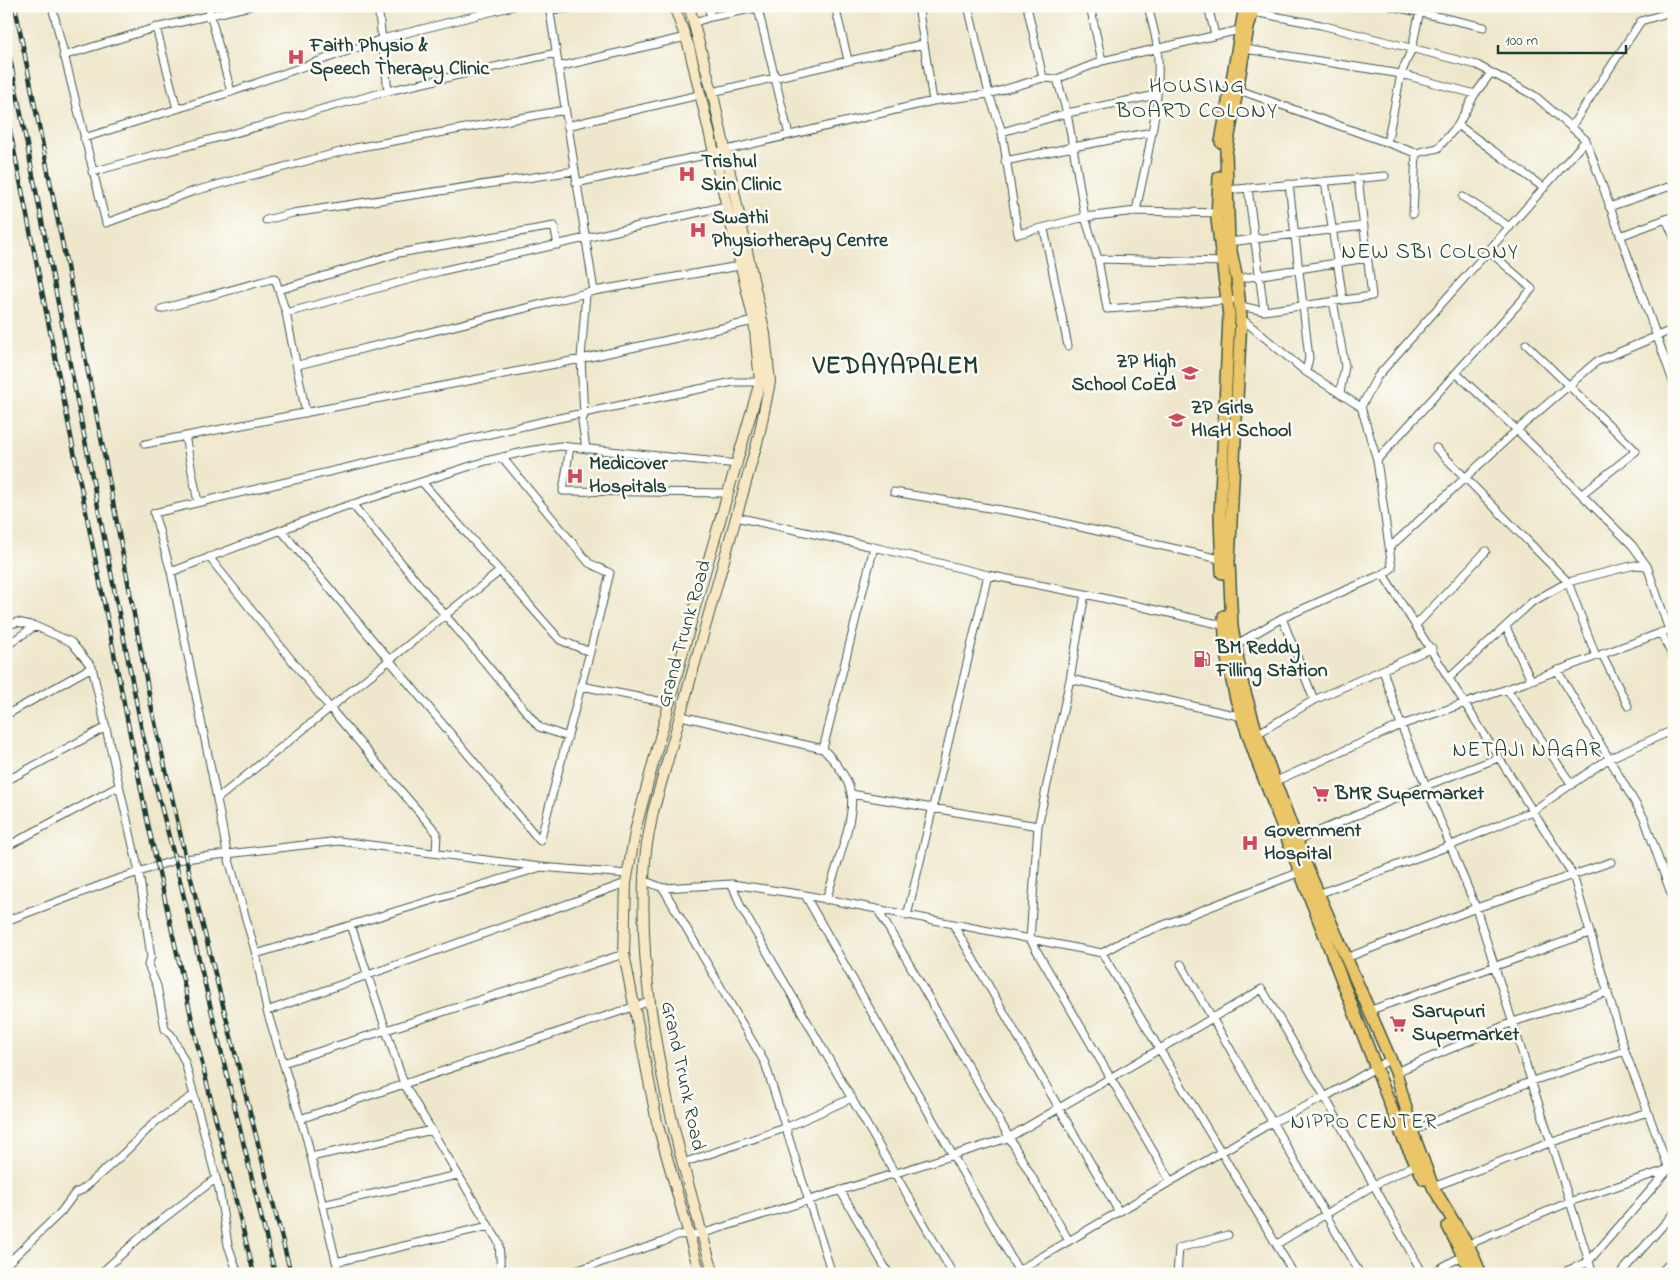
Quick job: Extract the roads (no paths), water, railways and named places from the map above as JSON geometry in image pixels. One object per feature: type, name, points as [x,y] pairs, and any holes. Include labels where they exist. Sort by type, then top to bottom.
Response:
[{"type":"main road","points":[[674,6],[686,37],[739,266],[754,321],[760,382],[670,699],[636,827],[627,878],[624,954],[658,1122],[700,1274]]},
{"type":"main road","name":"Grand Trunk Road","points":[[689,6],[712,92],[750,264],[765,334],[770,382],[759,436],[653,812],[645,860],[643,913],[648,1002],[660,1074],[701,1234],[714,1274]]},
{"type":"main road","points":[[1225,561],[1241,318],[1237,280],[1228,262],[1222,214],[1220,147],[1244,29],[1251,8]]},
{"type":"main road","points":[[1244,29],[1244,49],[1239,90],[1226,153],[1226,190],[1222,214],[1229,242],[1227,300],[1228,361],[1220,515],[1225,561],[1228,626],[1226,654],[1247,718],[1403,1138],[1420,1163],[1467,1251],[1472,1274]]},
{"type":"main road","points":[[1228,626],[1237,644],[1247,718],[1257,734],[1298,840],[1304,871],[1318,894],[1371,1010],[1389,1060],[1396,1072],[1420,1163],[1481,1274]]},
{"type":"main road","points":[[670,699],[686,698]]},
{"type":"main road","points":[[664,724],[678,727]]},
{"type":"main road","points":[[631,860],[645,860]]},
{"type":"main road","points":[[626,912],[643,913]]},
{"type":"street","points":[[52,6],[106,224],[194,191],[355,148],[565,110]]},
{"type":"street","points":[[208,6],[231,92]]},
{"type":"street","points":[[63,56],[156,28],[250,6]]},
{"type":"street","points":[[378,6],[388,91]]},
{"type":"street","points":[[84,138],[231,92],[382,39],[514,6]]},
{"type":"street","points":[[586,449],[582,421],[584,414],[581,359],[590,292],[586,239],[549,8],[593,6]]},
{"type":"street","points":[[708,6],[710,17]]},
{"type":"street","points":[[694,22],[766,6]]},
{"type":"street","points":[[835,6],[848,60]]},
{"type":"street","points":[[918,6],[933,101]]},
{"type":"street","points":[[968,6],[989,94],[1002,132],[1005,162],[1018,234],[1044,229],[1085,216],[1136,211],[1222,214]]},
{"type":"street","points":[[1027,6],[1044,78]]},
{"type":"street","points":[[1090,6],[1102,61]]},
{"type":"street","points":[[1136,211],[1152,132],[1156,95],[1158,48],[1148,6]]},
{"type":"street","points":[[1208,6],[1215,35]]},
{"type":"street","points":[[1391,6],[1420,9],[1484,28]]},
{"type":"street","points":[[1251,8],[1477,65],[1535,96],[1586,140],[1655,336],[1674,384]]},
{"type":"street","points":[[758,9],[789,135]]},
{"type":"street","points":[[1387,143],[1401,74],[1412,48],[1420,9]]},
{"type":"street","points":[[1571,127],[1641,21],[1674,11]]},
{"type":"street","points":[[156,28],[177,109]]},
{"type":"street","points":[[576,183],[714,153],[933,101],[989,94],[1044,78],[1056,79],[1102,61],[1244,29]]},
{"type":"street","points":[[558,67],[686,37]]},
{"type":"street","points":[[712,92],[923,44]]},
{"type":"street","points":[[1244,49],[1401,74],[1475,94]]},
{"type":"street","points":[[92,172],[388,91],[556,54]]},
{"type":"street","points":[[1239,90],[1416,153],[1438,148],[1458,125],[1475,94],[1491,73]]},
{"type":"street","points":[[1056,79],[1067,113],[1085,216],[1098,259],[1107,309],[1227,300],[1240,302],[1264,311],[1372,296],[1358,178]]},
{"type":"street","points":[[567,126],[700,95]]},
{"type":"street","points":[[1002,132],[1067,113],[1156,95]]},
{"type":"street","points":[[1458,125],[1544,188]]},
{"type":"street","points":[[1005,162],[1152,132]]},
{"type":"street","points":[[1361,407],[1377,377],[1586,140]]},
{"type":"street","points":[[1413,214],[1416,153]]},
{"type":"street","points":[[266,220],[294,213],[574,171]]},
{"type":"street","points":[[1226,190],[1384,176]]},
{"type":"street","points":[[1325,181],[1343,300]]},
{"type":"street","points":[[1289,184],[1309,358],[1306,372]]},
{"type":"street","points":[[1610,206],[1674,185]]},
{"type":"street","points":[[1248,188],[1264,311]]},
{"type":"street","points":[[1463,197],[1510,227]]},
{"type":"street","points":[[286,313],[441,271],[726,206]]},
{"type":"street","points":[[1620,236],[1670,218],[1674,237]]},
{"type":"street","points":[[279,290],[399,253],[554,226],[558,245]]},
{"type":"street","points":[[1229,242],[1255,237],[1364,226]]},
{"type":"street","points":[[1044,229],[1068,346]]},
{"type":"street","points":[[1377,460],[1532,290],[1489,251]]},
{"type":"street","points":[[1237,280],[1367,258]]},
{"type":"street","points":[[1098,259],[1228,262]]},
{"type":"street","points":[[298,365],[590,292],[750,264]]},
{"type":"street","points":[[161,309],[275,278],[286,313],[298,365],[306,413]]},
{"type":"street","points":[[1333,301],[1345,366],[1340,393]]},
{"type":"street","points":[[1237,644],[1282,618],[1384,574],[1392,568],[1377,460],[1361,407],[1306,372],[1241,318]]},
{"type":"street","points":[[145,444],[581,359],[754,321]]},
{"type":"street","points":[[1389,548],[1517,430],[1596,362],[1674,329]]},
{"type":"street","points":[[1526,344],[1636,452],[1582,494]]},
{"type":"street","points":[[1456,373],[1517,430],[1632,545],[1647,566],[1668,630],[1674,660]]},
{"type":"street","points":[[339,1274],[311,1157],[268,1011],[256,954],[227,853],[171,572],[154,513],[546,421],[733,382],[760,382]]},
{"type":"street","points":[[185,436],[198,502]]},
{"type":"street","points":[[171,572],[352,504],[502,457],[528,451],[570,448],[738,464]]},
{"type":"street","points":[[570,448],[563,491],[728,493]]},
{"type":"street","points":[[1436,448],[1568,582],[1599,655],[1628,706]]},
{"type":"street","points":[[281,530],[540,841],[610,573],[589,563],[502,457]]},
{"type":"street","points":[[422,482],[560,640],[590,652]]},
{"type":"street","points":[[894,492],[1019,513],[1225,561]]},
{"type":"street","points":[[352,504],[540,727],[568,738]]},
{"type":"street","points":[[736,517],[874,547],[988,575],[1085,594],[1228,626]]},
{"type":"street","points":[[823,749],[874,547]]},
{"type":"street","points":[[1416,625],[1486,551]]},
{"type":"street","points":[[209,557],[330,708],[437,833],[436,852]]},
{"type":"street","points":[[1449,678],[1532,602],[1568,582],[1635,565],[1647,566]]},
{"type":"street","points":[[217,799],[500,571]]},
{"type":"street","points":[[1384,574],[1432,648],[1463,703],[1534,810],[1573,875],[1625,1051],[1672,1168]]},
{"type":"street","points":[[907,916],[988,575]]},
{"type":"street","points":[[1085,594],[1070,679],[1038,826],[1030,939],[1171,1182]]},
{"type":"street","points":[[1282,618],[1314,700]]},
{"type":"street","points":[[6,626],[17,622],[35,626],[71,642],[92,668],[139,872],[152,957],[148,965],[157,986],[166,1029],[172,1036],[185,1062],[219,1189],[228,1245],[238,1274]]},
{"type":"street","points":[[6,646],[35,626]]},
{"type":"street","points":[[1506,627],[1531,680]]},
{"type":"street","points":[[1276,781],[1402,725],[1668,630]]},
{"type":"street","points":[[1257,734],[1314,700],[1432,648]]},
{"type":"street","points":[[6,715],[92,668]]},
{"type":"street","points":[[1383,670],[1402,725],[1428,785],[1476,908],[1572,1201],[1593,1274]]},
{"type":"street","points":[[1557,670],[1644,818],[1674,902]]},
{"type":"street","points":[[1070,679],[1247,718]]},
{"type":"street","points":[[581,686],[670,699]]},
{"type":"street","points":[[1507,689],[1572,785]]},
{"type":"street","points":[[681,716],[823,749],[838,763],[852,794],[850,816],[826,900]]},
{"type":"street","points":[[6,781],[106,728]]},
{"type":"street","points":[[1318,894],[1452,845],[1534,810],[1608,759],[1673,732]]},
{"type":"street","points":[[1298,840],[1428,785],[1498,758]]},
{"type":"street","points":[[6,848],[119,786]]},
{"type":"street","points":[[852,794],[1038,826]]},
{"type":"street","points":[[6,921],[175,860],[338,841],[436,852],[627,878]]},
{"type":"street","points":[[1346,958],[1476,908],[1611,862]]},
{"type":"street","points":[[256,954],[540,867]]},
{"type":"street","points":[[645,881],[663,888],[732,884],[805,895],[1102,953],[1124,940],[1304,871]]},
{"type":"street","points":[[268,1011],[627,878]]},
{"type":"street","points":[[732,884],[741,907],[953,1274]]},
{"type":"street","points":[[663,888],[765,1063],[807,1201],[832,1274]]},
{"type":"street","points":[[805,895],[953,1155],[1015,1272],[1271,1123],[1325,1097],[1389,1060]]},
{"type":"street","points":[[878,910],[1069,1241]]},
{"type":"street","points":[[953,924],[1118,1212]]},
{"type":"street","points":[[350,925],[404,1084],[499,1243],[500,1274]]},
{"type":"street","points":[[1371,1010],[1590,933]]},
{"type":"street","points":[[1102,953],[1294,1274]]},
{"type":"street","points":[[283,1063],[385,1028],[624,954]]},
{"type":"street","points":[[1181,964],[1271,1123],[1360,1274]]},
{"type":"street","points":[[578,1270],[663,1242],[677,1235],[701,1234],[1008,1138],[1262,989],[1325,1097],[1423,1274]]},
{"type":"street","points":[[1396,1072],[1513,1022],[1608,992]]},
{"type":"street","points":[[300,1119],[648,1002]]},
{"type":"street","points":[[1412,1131],[1532,1081],[1625,1051]]},
{"type":"street","points":[[6,1266],[61,1212],[75,1193],[82,1190],[123,1154],[155,1122],[194,1095]]},
{"type":"street","points":[[683,1163],[785,1128],[852,1098]]},
{"type":"street","points":[[1433,1187],[1552,1142],[1648,1112]]},
{"type":"street","points":[[311,1157],[432,1130]]},
{"type":"street","points":[[1277,1244],[1374,1185],[1420,1163]]},
{"type":"street","points":[[1430,1274],[1467,1251],[1572,1201],[1672,1168]]},
{"type":"street","points":[[1560,1274],[1588,1262],[1672,1168]]},
{"type":"street","points":[[322,1204],[458,1175]]},
{"type":"street","points":[[100,1274],[146,1232],[215,1179]]},
{"type":"street","points":[[840,1190],[889,1274]]},
{"type":"street","points":[[1620,1274],[1674,1213]]},
{"type":"street","points":[[336,1262],[489,1226]]},
{"type":"street","points":[[1176,1274],[1179,1248],[1228,1235]]},
{"type":"street","points":[[1659,1274],[1674,1259]]},
{"type":"railway","points":[[15,6],[99,427],[151,705],[186,859],[291,1274]]},
{"type":"railway","points":[[6,38],[143,736],[175,860],[275,1274]]},
{"type":"railway","points":[[6,110],[148,824],[198,1047],[254,1274]]},
{"type":"place","name":"Faith Physio & Speech Therapy Clinic","points":[[296,57]]},
{"type":"place","name":"Trishul Skin Clinic","points":[[687,174]]},
{"type":"place","name":"Swathi Physiotherapy Centre","points":[[698,230]]},
{"type":"place","name":"ZP High School CoEd","points":[[1190,373]]},
{"type":"place","name":"ZP Girls HIGH School","points":[[1177,420]]},
{"type":"place","name":"Medicover Hospitals","points":[[575,476]]},
{"type":"place","name":"BM Reddy Filling Station","points":[[1202,659]]},
{"type":"place","name":"BMR Supermarket","points":[[1321,794]]},
{"type":"place","name":"Government Hospital","points":[[1250,843]]},
{"type":"place","name":"Sarupuri Supermarket","points":[[1398,1024]]},
{"type":"district","name":"HOUSING BOARD COLONY","points":[[1197,100]]},
{"type":"district","name":"NEW SBI COLONY","points":[[1430,253]]},
{"type":"district","name":"VEDAYAPALEM","points":[[896,367]]},
{"type":"district","name":"NETAJI NAGAR","points":[[1527,751]]},
{"type":"district","name":"NIPPO CENTER","points":[[1364,1123]]}]
